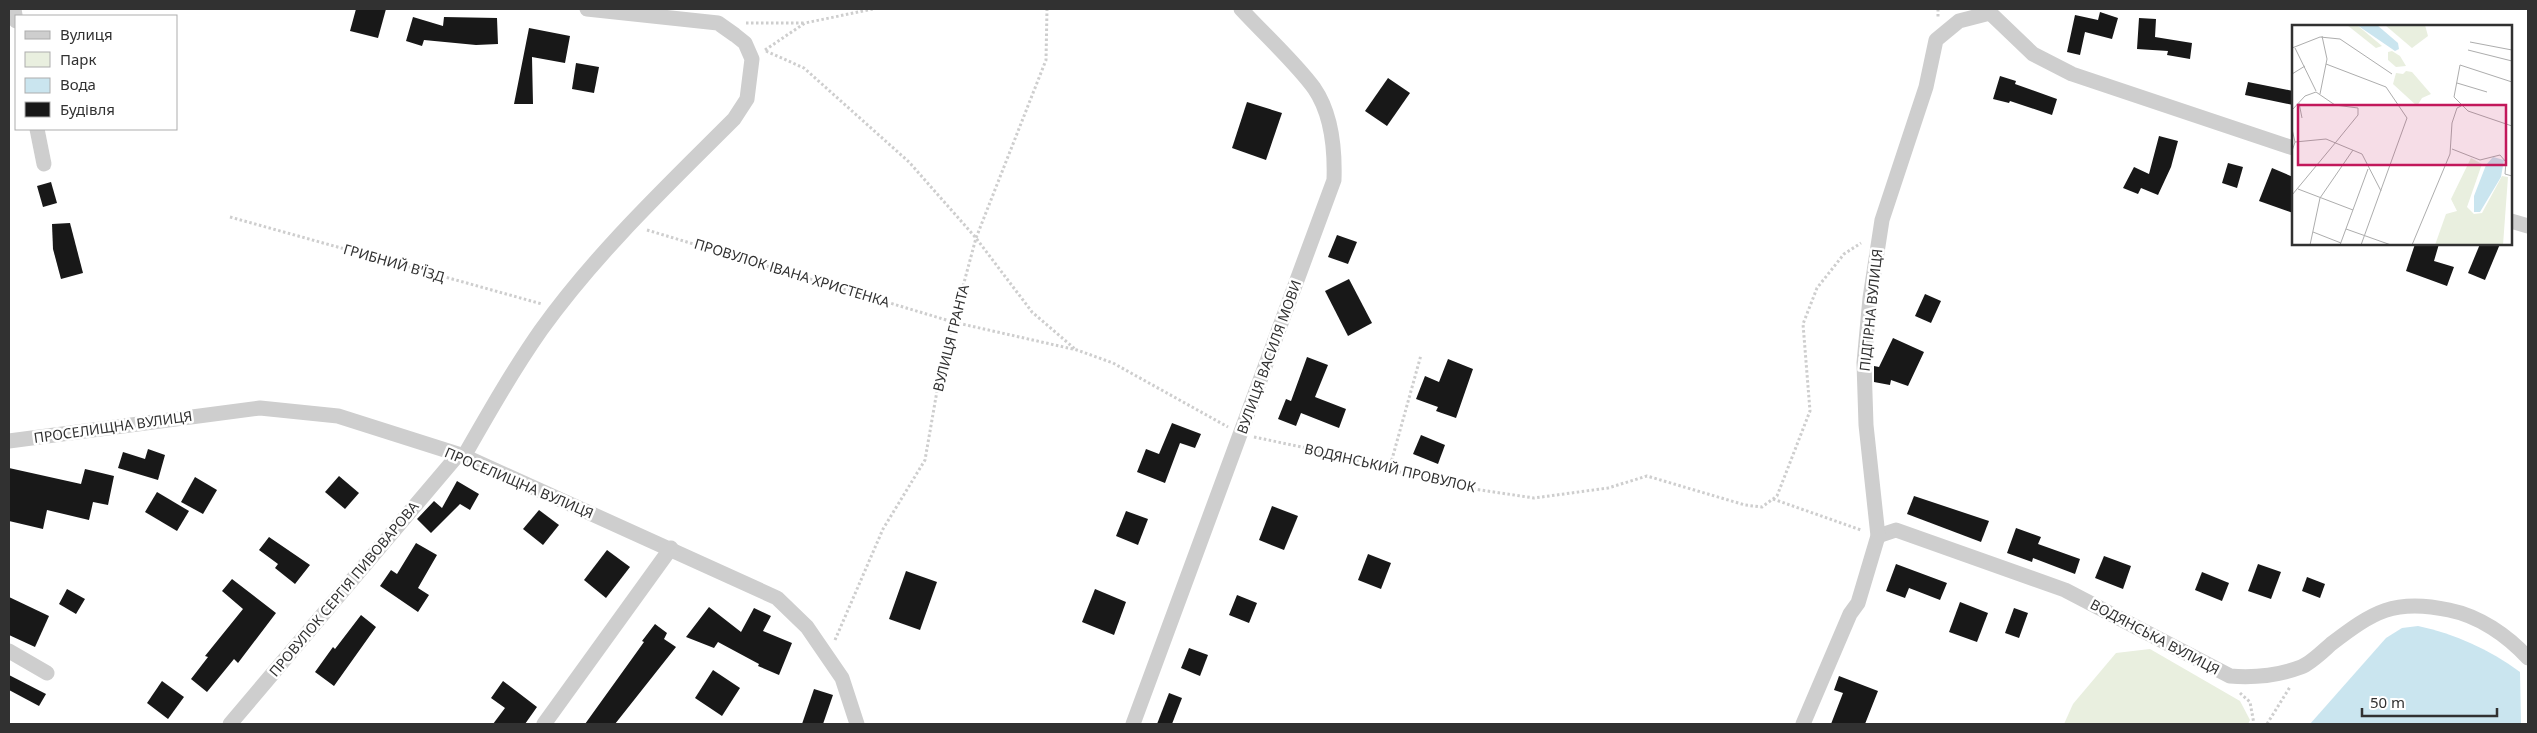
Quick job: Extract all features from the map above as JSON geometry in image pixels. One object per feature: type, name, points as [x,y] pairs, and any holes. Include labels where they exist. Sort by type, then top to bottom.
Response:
[{"type":"street","points":[[587,9],[718,23],[744,43],[752,59]]},
{"type":"street","name":"ВУЛИЦЯ ВАСИЛЯ МОВИ","points":[[1132,724],[1334,180],[1335,152],[1327,119],[1314,89],[1241,9]]},
{"type":"street","points":[[1988,11],[2033,54],[2072,74],[2292,148]]},
{"type":"street","name":"ПІДГІРНА ВУЛИЦЯ","points":[[1803,724],[1850,614],[1858,603],[1878,536],[1866,425],[1864,363],[1870,298],[1881,230],[1926,87],[1936,40],[1959,21],[1988,11]]},
{"type":"street","name":"ПРОВУЛОК СЕРГІЯ ПИВОВАРОВА","points":[[230,724],[460,456],[536,338],[557,309],[630,225],[734,119],[747,99],[752,59]]},
{"type":"street","points":[[37,130],[44,164]]},
{"type":"street","points":[[2512,221],[2528,226]]},
{"type":"street","name":"ПРОСЕЛИЩНА ВУЛИЦЯ","points":[[9,441],[260,408],[338,416],[460,456],[671,548],[777,598],[807,627],[842,678],[857,724]]},
{"type":"street","name":"ВОДЯНСЬКА ВУЛИЦЯ","points":[[1878,536],[1896,530],[2065,590],[2230,676],[2258,679],[2302,667],[2358,623],[2391,607],[2425,605],[2469,614],[2514,642],[2528,658]]},
{"type":"street","points":[[544,724],[671,548]]},
{"type":"street","points":[[9,651],[47,673]]},
{"type":"path","points":[[718,23],[805,23],[873,9]]},
{"type":"path","name":"ВУЛИЦЯ ГРАНТА","points":[[828,658],[883,529],[925,460],[941,368],[976,238],[1046,60],[1047,9]]},
{"type":"path","points":[[752,59],[805,23]]},
{"type":"path","points":[[765,50],[804,68],[909,162],[976,238],[1032,312],[1077,350]]},
{"type":"path","name":"ГРИБНИЙ В'ЇЗД","points":[[230,217],[557,309]]},
{"type":"path","name":"ПРОВУЛОК ІВАНА ХРИСТЕНКА","points":[[630,225],[953,322]]},
{"type":"path","points":[[1773,499],[1778,496],[1788,473],[1810,411],[1803,324],[1817,288],[1844,254],[1881,230]]},
{"type":"path","name":"ВОДЯНСЬКИЙ ПРОВУЛОК","points":[[953,322],[1077,350],[1113,363],[1240,434],[1311,449],[1454,486],[1534,498],[1608,488],[1647,476],[1745,505],[1762,507],[1773,499]]},
{"type":"path","points":[[1388,470],[1421,355]]},
{"type":"path","points":[[1773,499],[1878,536]]},
{"type":"path","points":[[2268,724],[2302,667]]},
{"type":"green space","points":[[2150,649],[2240,701],[2250,720],[2248,724],[2064,724],[2073,704],[2116,653]]},
{"type":"water","points":[[2418,626],[2445,633],[2471,643],[2496,656],[2520,672],[2521,724],[2310,724],[2386,638],[2402,628]]},
{"type":"building","points":[[356,9],[386,9],[378,38],[350,31]]},
{"type":"building","points":[[2100,12],[2118,18],[2112,39],[2085,32],[2080,55],[2067,52],[2075,15],[2098,20]]},
{"type":"building","points":[[413,17],[443,26],[444,17],[497,18],[498,44],[476,45],[424,40],[422,46],[406,41]]},
{"type":"building","points":[[2139,18],[2156,19],[2155,37],[2192,43],[2190,59],[2167,55],[2168,51],[2137,49]]},
{"type":"building","points":[[529,28],[570,36],[565,63],[532,57],[533,104],[514,104]]},
{"type":"building","points":[[576,63],[599,67],[594,93],[572,89]]},
{"type":"building","points":[[2000,76],[2016,81],[2015,84],[2057,99],[2052,115],[2010,101],[2009,103],[1993,99]]},
{"type":"building","points":[[1388,78],[1410,93],[1387,126],[1365,111]]},
{"type":"building","points":[[2248,82],[2292,91],[2292,105],[2245,95]]},
{"type":"building","points":[[1247,102],[1282,113],[1266,160],[1232,148]]},
{"type":"building","points":[[2159,136],[2178,141],[2171,167],[2158,195],[2141,188],[2138,194],[2123,188],[2134,167],[2149,174]]},
{"type":"building","points":[[2228,163],[2243,167],[2237,188],[2222,183]]},
{"type":"building","points":[[2272,168],[2292,177],[2292,213],[2259,201]]},
{"type":"building","points":[[51,182],[57,203],[43,207],[37,186]]},
{"type":"building","points":[[70,223],[83,273],[61,279],[53,249],[52,224]]},
{"type":"building","points":[[1337,235],[1357,242],[1348,264],[1328,257]]},
{"type":"building","points":[[2415,245],[2439,245],[2434,261],[2454,267],[2447,286],[2406,271]]},
{"type":"building","points":[[2480,245],[2500,245],[2485,280],[2468,273]]},
{"type":"building","points":[[1349,279],[1372,323],[1348,336],[1325,291]]},
{"type":"building","points":[[1925,294],[1941,301],[1931,323],[1915,316]]},
{"type":"building","points":[[1893,338],[1924,352],[1908,386],[1891,380],[1890,385],[1874,382],[1874,366],[1879,367]]},
{"type":"building","points":[[1307,357],[1328,365],[1315,397],[1346,409],[1339,428],[1301,413],[1296,426],[1278,419],[1286,399],[1291,401]]},
{"type":"building","points":[[1448,359],[1473,369],[1456,418],[1436,411],[1438,407],[1416,399],[1425,376],[1439,382]]},
{"type":"building","points":[[1172,423],[1201,434],[1195,448],[1180,443],[1165,483],[1137,472],[1146,449],[1159,454]]},
{"type":"building","points":[[1421,435],[1445,445],[1438,464],[1413,454]]},
{"type":"building","points":[[148,449],[165,455],[158,480],[118,468],[123,452],[145,459]]},
{"type":"building","points":[[9,468],[81,484],[85,469],[114,476],[108,505],[93,502],[89,520],[47,510],[43,529],[9,521]]},
{"type":"building","points":[[339,476],[359,493],[345,509],[325,492]]},
{"type":"building","points":[[195,477],[217,490],[203,514],[181,502]]},
{"type":"building","points":[[457,481],[479,494],[470,510],[460,504],[431,533],[417,519],[434,501],[442,508]]},
{"type":"building","points":[[157,492],[189,511],[177,531],[145,512]]},
{"type":"building","points":[[1914,496],[1989,521],[1981,542],[1907,514]]},
{"type":"building","points":[[1272,506],[1298,516],[1284,550],[1259,540]]},
{"type":"building","points":[[539,510],[559,525],[543,545],[523,529]]},
{"type":"building","points":[[1126,511],[1148,519],[1138,545],[1116,536]]},
{"type":"building","points":[[2016,528],[2041,537],[2038,544],[2080,559],[2075,574],[2033,558],[2032,562],[2007,553]]},
{"type":"building","points":[[269,537],[310,565],[295,584],[275,568],[278,564],[259,550]]},
{"type":"building","points":[[416,543],[437,555],[418,588],[429,595],[418,612],[380,586],[391,570],[397,574]]},
{"type":"building","points":[[607,550],[630,567],[606,598],[584,580]]},
{"type":"building","points":[[1368,554],[1391,563],[1381,589],[1358,580]]},
{"type":"building","points":[[2104,556],[2131,566],[2123,589],[2095,578]]},
{"type":"building","points":[[1896,564],[1947,583],[1940,600],[1909,588],[1905,598],[1886,591]]},
{"type":"building","points":[[2258,564],[2281,572],[2271,599],[2248,591]]},
{"type":"building","points":[[906,571],[937,582],[920,630],[889,619]]},
{"type":"building","points":[[2202,572],[2229,583],[2222,601],[2195,590]]},
{"type":"building","points":[[2307,577],[2325,584],[2320,598],[2302,591]]},
{"type":"building","points":[[232,579],[276,613],[238,663],[234,659],[207,692],[191,679],[208,657],[205,656],[243,609],[222,591]]},
{"type":"building","points":[[67,589],[85,599],[76,614],[59,604]]},
{"type":"building","points":[[1095,589],[1126,602],[1114,635],[1082,622]]},
{"type":"building","points":[[1237,595],[1257,603],[1249,623],[1229,615]]},
{"type":"building","points":[[9,597],[49,616],[35,647],[9,635]]},
{"type":"building","points":[[1960,602],[1988,613],[1977,642],[1949,632]]},
{"type":"building","points":[[709,607],[741,632],[754,608],[771,616],[763,631],[792,643],[779,675],[758,666],[759,664],[718,642],[714,648],[686,637]]},
{"type":"building","points":[[2014,608],[2028,613],[2019,638],[2005,633]]},
{"type":"building","points":[[361,615],[376,627],[334,686],[315,672],[333,647],[335,649]]},
{"type":"building","points":[[655,624],[667,633],[664,639],[676,647],[615,724],[585,724],[644,642],[642,641]]},
{"type":"building","points":[[1189,648],[1208,655],[1200,676],[1181,668]]},
{"type":"building","points":[[713,670],[740,688],[722,716],[695,698]]},
{"type":"building","points":[[9,675],[46,694],[39,706],[9,690]]},
{"type":"building","points":[[1839,676],[1878,691],[1865,724],[1831,724],[1843,693],[1834,690]]},
{"type":"building","points":[[162,681],[184,697],[168,719],[147,703]]},
{"type":"building","points":[[503,681],[537,707],[525,724],[493,724],[505,708],[491,698]]},
{"type":"building","points":[[814,689],[833,695],[823,724],[802,724]]},
{"type":"building","points":[[1169,693],[1182,698],[1172,724],[1157,724]]}]
